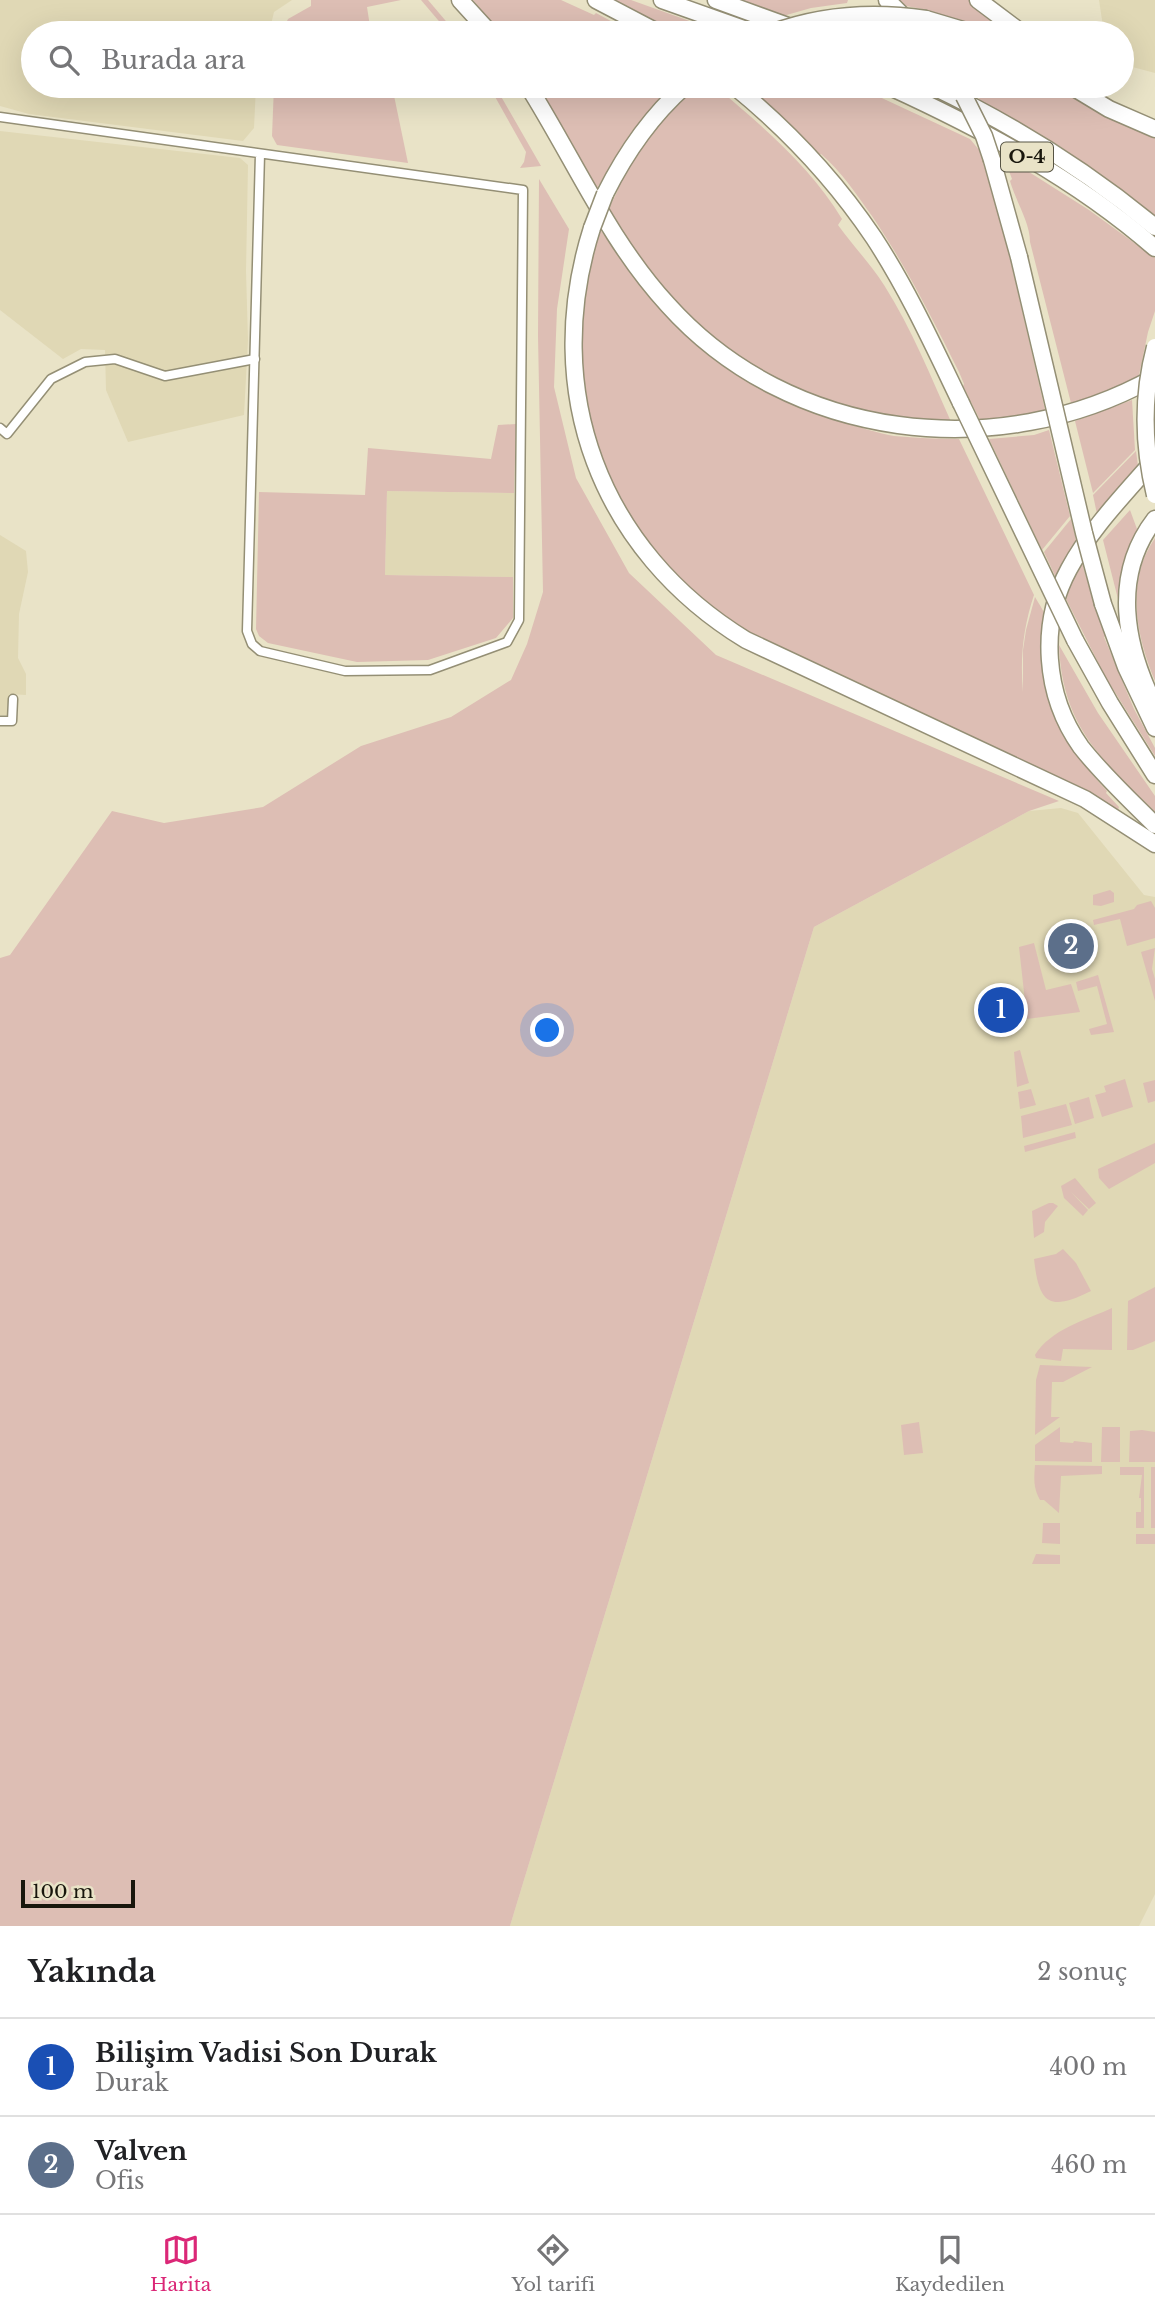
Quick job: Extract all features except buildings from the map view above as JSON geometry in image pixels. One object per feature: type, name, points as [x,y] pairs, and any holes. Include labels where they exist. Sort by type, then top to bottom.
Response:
[{"type":"highway","points":[[460,0],[479,21]]},
{"type":"highway","points":[[596,0],[636,21]]},
{"type":"highway","points":[[662,0],[721,21]]},
{"type":"highway","points":[[716,0],[774,21]]},
{"type":"highway","points":[[887,0],[916,21]]},
{"type":"highway","points":[[978,0],[1006,21]]},
{"type":"highway","points":[[816,21],[844,16],[880,15],[903,21]]},
{"type":"highway","points":[[535,98],[607,222],[649,284],[703,340],[743,369],[791,395],[828,410],[880,424],[918,429],[981,429],[1023,425],[1065,415],[1106,402],[1155,377]]},
{"type":"highway","points":[[674,98],[640,136],[605,194],[580,269],[574,313],[573,369],[582,421],[602,481],[627,528],[656,567],[699,608],[727,628],[772,653],[1103,809],[1155,844]]},
{"type":"highway","points":[[748,98],[816,162],[867,228],[911,300],[1075,640],[1110,704],[1155,775]]},
{"type":"highway","name":"O-4","points":[[915,98],[946,112],[1038,164],[1155,248]]},
{"type":"highway","name":"O-4","points":[[955,98],[1032,139],[1112,193],[1155,227]]},
{"type":"highway","points":[[965,98],[984,136],[1019,257],[1084,533],[1104,604],[1126,667],[1155,729]]},
{"type":"highway","points":[[1091,98],[1155,129]]},
{"type":"highway","points":[[1110,98],[1155,120]]},
{"type":"highway","points":[[1155,347],[1148,380],[1145,422],[1148,461],[1155,495]]},
{"type":"highway","points":[[1155,459],[1093,531],[1069,567],[1054,605],[1049,643],[1056,694],[1079,744],[1155,825]]},
{"type":"highway","points":[[1155,519],[1145,533],[1131,565],[1126,606],[1133,653],[1155,705]]},
{"type":"street","points":[[0,117],[523,190],[519,620],[507,642],[430,670],[372,671],[345,671],[260,651],[252,644],[247,631],[260,154]]},
{"type":"street","points":[[0,428],[7,434],[51,379],[85,362],[115,359],[165,376],[255,359]]},
{"type":"street","points":[[0,721],[12,721],[13,699]]},
{"type":"shaded area","points":[[0,0],[292,0],[274,12],[272,21],[21,21],[21,98],[255,98],[254,128],[243,141],[29,114],[0,106]]},
{"type":"shaded area","points":[[311,0],[401,0],[367,7],[369,21],[287,21],[311,6]]},
{"type":"shaded area","points":[[421,0],[428,0],[446,21],[439,21]]},
{"type":"shaded area","points":[[473,0],[561,0],[611,21],[491,21]]},
{"type":"shaded area","points":[[612,0],[631,0],[690,21],[650,21]]},
{"type":"shaded area","points":[[738,0],[848,0],[847,3],[811,8],[783,16]]},
{"type":"shaded area","points":[[900,0],[969,0],[997,21],[963,21],[906,6]]},
{"type":"shaded area","points":[[1099,0],[1155,0],[1155,73],[1134,67],[1134,21],[1102,21]]},
{"type":"shaded area","points":[[274,98],[394,98],[408,163],[277,145],[272,136]]},
{"type":"shaded area","points":[[496,98],[502,98],[541,166],[520,168],[526,152]]},
{"type":"shaded area","points":[[545,98],[660,98],[641,120],[597,188]]},
{"type":"shaded area","points":[[685,98],[729,98],[784,148],[830,200],[842,219],[838,225],[879,277],[921,353],[952,424],[857,412],[806,395],[756,369],[690,318],[654,279],[609,208],[618,190],[616,188],[649,133]]},
{"type":"shaded area","points":[[760,98],[882,98],[970,139],[980,151],[991,189],[994,189],[1046,414],[982,424],[929,312],[896,254],[836,168]]},
{"type":"shaded area","points":[[979,98],[1078,98],[1107,116],[1155,137],[1155,217],[1061,147]]},
{"type":"shaded area","points":[[0,131],[240,158],[248,165],[248,340],[244,415],[128,442],[106,390],[105,350],[81,349],[63,359],[0,310]]},
{"type":"shaded area","points":[[1010,160],[1089,210],[1155,258],[1155,311],[1138,380],[1072,407],[1028,227],[1010,181],[1012,179],[1006,163]]},
{"type":"shaded area","points":[[539,179],[569,229],[557,309],[554,387],[576,478],[629,573],[716,655],[1059,801],[1029,811],[814,927],[510,1926],[0,1926],[0,958],[10,955],[112,811],[164,823],[263,807],[361,746],[451,717],[511,680],[527,644],[543,592],[538,336]]},
{"type":"shaded area","points":[[600,229],[661,311],[701,347],[744,378],[791,403],[868,430],[894,436],[959,439],[1034,595],[1023,643],[1022,667],[1023,692],[1023,650],[1035,597],[1047,621],[1044,670],[1057,720],[1074,750],[1119,807],[1118,810],[1017,758],[770,644],[718,612],[666,564],[635,524],[611,480],[594,432],[583,380],[580,330],[582,306]]},
{"type":"shaded area","points":[[1132,400],[1135,450],[1093,493],[1075,421]]},
{"type":"shaded area","points":[[516,424],[514,493],[387,491],[385,575],[513,577],[513,618],[496,638],[428,660],[357,662],[268,643],[259,636],[256,629],[259,492],[365,495],[368,448],[491,459],[498,425]]},
{"type":"shaded area","points":[[1049,430],[1070,516],[1042,550],[989,439],[1034,435]]},
{"type":"shaded area","points":[[1136,451],[1138,466],[1097,514],[1093,495]]},
{"type":"shaded area","points":[[387,491],[514,493],[513,577],[385,575]]},
{"type":"shaded area","points":[[1130,510],[1137,529],[1123,572],[1118,599],[1103,540]]},
{"type":"shaded area","points":[[1071,519],[1076,540],[1056,578],[1044,552]]},
{"type":"shaded area","points":[[0,535],[26,551],[28,572],[19,614],[18,658],[26,674],[26,695],[9,694],[7,715],[0,715]]},
{"type":"shaded area","points":[[1155,538],[1155,681],[1139,627],[1137,590],[1140,572]]},
{"type":"shaded area","points":[[1082,563],[1106,636],[1104,637],[1134,709],[1155,748],[1155,756],[1106,678],[1066,599],[1074,575]]},
{"type":"shaded area","points":[[1059,645],[1098,713],[1155,796],[1155,812],[1102,757],[1076,719],[1062,673]]},
{"type":"shaded area","points":[[1061,808],[1078,813],[1144,895],[1155,897],[1155,1894],[1139,1926],[510,1926],[814,927],[1029,811]]},
{"type":"shaded area","points":[[1110,890],[1114,893],[1114,902],[1101,906],[1093,905],[1093,895]]},
{"type":"shaded area","points":[[1151,901],[1155,908],[1155,938],[1127,946],[1120,919],[1094,925],[1093,920],[1134,909],[1137,905]]},
{"type":"shaded area","points":[[1034,943],[1046,990],[1071,984],[1080,1012],[1027,1019],[1019,947]]},
{"type":"shaded area","points":[[1155,948],[1152,969],[1155,1001],[1141,952]]},
{"type":"shaded area","points":[[1098,975],[1114,1032],[1091,1035],[1089,1029],[1107,1024],[1097,986],[1078,991],[1076,982]]},
{"type":"shaded area","points":[[1020,1050],[1029,1083],[1017,1087],[1014,1052]]},
{"type":"shaded area","points":[[1125,1079],[1133,1107],[1102,1117],[1095,1095],[1106,1092],[1104,1086]]},
{"type":"shaded area","points":[[1155,1080],[1155,1101],[1148,1103],[1143,1083]]},
{"type":"shaded area","points":[[1031,1089],[1036,1105],[1020,1109],[1018,1092]]},
{"type":"shaded area","points":[[1089,1097],[1094,1118],[1075,1124],[1069,1103]]},
{"type":"shaded area","points":[[1066,1104],[1072,1125],[1023,1138],[1021,1116]]},
{"type":"shaded area","points":[[1075,1132],[1076,1138],[1025,1152],[1024,1146]]},
{"type":"shaded area","points":[[1155,1143],[1155,1163],[1109,1189],[1099,1178],[1098,1169]]},
{"type":"shaded area","points":[[1075,1178],[1096,1203],[1089,1209],[1071,1192],[1088,1210],[1083,1216],[1064,1198],[1061,1186]]},
{"type":"shaded area","points":[[1049,1203],[1058,1206],[1045,1222],[1044,1232],[1034,1238],[1032,1211]]},
{"type":"shaded area","points":[[1063,1249],[1076,1263],[1091,1291],[1077,1298],[1056,1302],[1043,1294],[1034,1259],[1056,1254]]},
{"type":"shaded area","points":[[1155,1287],[1155,1341],[1127,1350],[1128,1301]]},
{"type":"shaded area","points":[[1112,1308],[1112,1350],[1063,1349],[1061,1361],[1036,1358],[1035,1355],[1050,1338],[1080,1321]]},
{"type":"shaded area","points":[[1040,1365],[1092,1367],[1063,1382],[1052,1382],[1051,1417],[1060,1417],[1035,1435],[1036,1380]]},
{"type":"shaded area","points":[[919,1422],[923,1453],[904,1455],[901,1425]]},
{"type":"shaded area","points":[[1060,1427],[1060,1442],[1092,1443],[1092,1462],[1035,1461],[1035,1445]]},
{"type":"shaded area","points":[[1102,1427],[1120,1427],[1120,1462],[1101,1462]]},
{"type":"shaded area","points":[[1130,1431],[1155,1432],[1155,1462],[1129,1462]]},
{"type":"shaded area","points":[[1035,1465],[1102,1466],[1102,1474],[1061,1476],[1059,1513],[1038,1496]]},
{"type":"shaded area","points":[[1120,1467],[1144,1467],[1144,1528],[1136,1528],[1136,1512],[1141,1512],[1139,1498],[1142,1475],[1120,1475]]},
{"type":"shaded area","points":[[1151,1467],[1155,1467],[1155,1528],[1151,1528]]},
{"type":"shaded area","points":[[1043,1523],[1060,1523],[1060,1544],[1042,1543]]},
{"type":"shaded area","points":[[1136,1534],[1155,1534],[1155,1544],[1136,1544]]},
{"type":"shaded area","points":[[1036,1554],[1060,1555],[1060,1564],[1032,1564]]},
{"type":"place","name":"Valven","points":[[1071,946]]},
{"type":"place","name":"Bilişim Vadisi Son Durak","points":[[1001,1010]]}]
